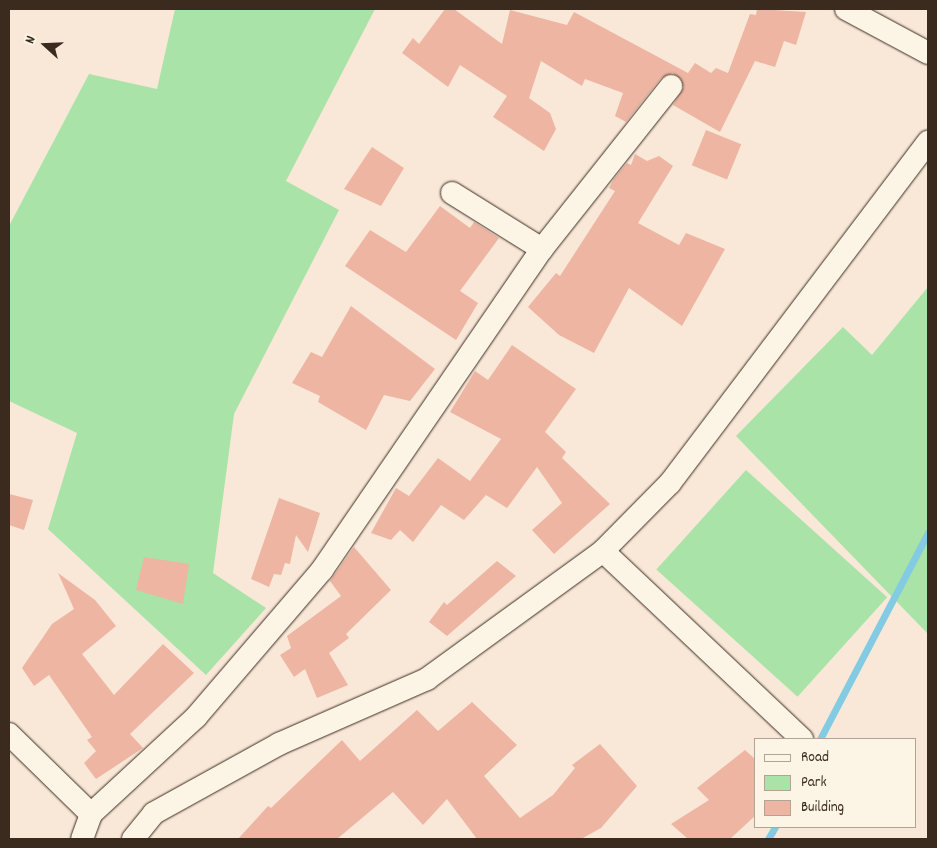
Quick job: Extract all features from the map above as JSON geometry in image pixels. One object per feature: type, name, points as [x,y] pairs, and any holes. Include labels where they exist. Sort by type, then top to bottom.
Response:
[{"type":"street","points":[[846,9],[928,53]]},
{"type":"street","points":[[82,839],[91,814],[196,717],[322,570],[542,249],[671,86]]},
{"type":"street","points":[[133,839],[154,813],[238,767],[426,679],[603,551],[670,483],[928,142]]},
{"type":"street","points":[[452,193],[542,249]]},
{"type":"street","points":[[603,551],[801,738]]},
{"type":"street","points":[[9,734],[91,814]]},
{"type":"green space","points":[[175,9],[375,9],[286,181],[339,210],[234,414],[213,573],[266,608],[206,675],[48,529],[77,433],[9,401],[9,226],[89,74],[157,89]]},
{"type":"green space","points":[[928,287],[928,634],[736,436],[843,327],[872,355]]},
{"type":"green space","points":[[746,470],[887,597],[798,697],[656,570]]},
{"type":"building","points":[[445,9],[454,9],[502,44],[510,10],[567,25],[574,12],[688,73],[695,63],[711,73],[716,68],[728,73],[750,14],[756,15],[757,9],[806,12],[796,45],[784,41],[775,67],[755,61],[720,132],[673,105],[684,87],[673,73],[661,78],[626,122],[615,116],[623,93],[585,79],[582,86],[541,61],[529,98],[550,113],[556,129],[544,151],[493,117],[507,96],[460,65],[448,87],[402,53],[413,38],[419,44]]},
{"type":"building","points":[[706,130],[741,144],[727,179],[692,165]]},
{"type":"building","points":[[372,147],[404,168],[381,206],[344,189]]},
{"type":"building","points":[[635,154],[647,161],[659,156],[673,166],[638,223],[679,245],[686,233],[725,249],[682,326],[629,288],[594,353],[559,335],[528,307],[556,273],[560,276],[615,191],[609,188],[614,179],[627,163],[631,165]]},
{"type":"building","points":[[440,206],[470,228],[474,222],[499,238],[460,291],[478,303],[456,340],[345,266],[370,230],[406,252]]},
{"type":"building","points":[[351,306],[435,369],[410,401],[384,395],[366,430],[318,402],[320,396],[292,383],[311,352],[322,357]]},
{"type":"building","points":[[512,345],[576,389],[545,432],[566,452],[562,458],[610,504],[554,554],[532,530],[562,503],[537,467],[507,508],[486,495],[464,520],[441,505],[413,542],[400,530],[391,540],[371,533],[396,488],[409,496],[438,458],[470,481],[501,439],[450,412],[475,371],[488,380]]},
{"type":"building","points":[[9,494],[33,500],[24,530],[9,525]]},
{"type":"building","points":[[279,498],[320,513],[308,552],[296,535],[290,564],[285,563],[281,575],[274,574],[269,587],[251,579]]},
{"type":"building","points":[[354,547],[391,590],[346,634],[349,638],[329,653],[348,685],[317,698],[305,669],[294,677],[280,655],[291,648],[287,636],[341,596],[330,581]]},
{"type":"building","points":[[144,557],[189,564],[183,604],[136,590]]},
{"type":"building","points":[[497,561],[516,576],[447,636],[429,622],[444,602],[447,605]]},
{"type":"building","points":[[58,573],[95,600],[116,626],[82,654],[114,695],[163,644],[194,673],[130,734],[143,748],[96,779],[84,763],[96,751],[87,740],[92,737],[49,675],[34,686],[22,668],[52,624],[74,609]]},
{"type":"building","points":[[472,702],[517,745],[484,776],[520,818],[553,795],[575,768],[572,765],[600,744],[637,786],[601,828],[581,839],[477,839],[447,799],[423,825],[393,792],[337,839],[238,839],[268,806],[271,808],[342,740],[360,761],[417,710],[438,731]]},
{"type":"building","points":[[745,750],[754,758],[754,817],[730,839],[688,839],[671,824],[709,800],[697,788]]},
{"type":"waterway","points":[[821,738],[928,532]]},
{"type":"waterway","points":[[768,839],[774,828]]}]
